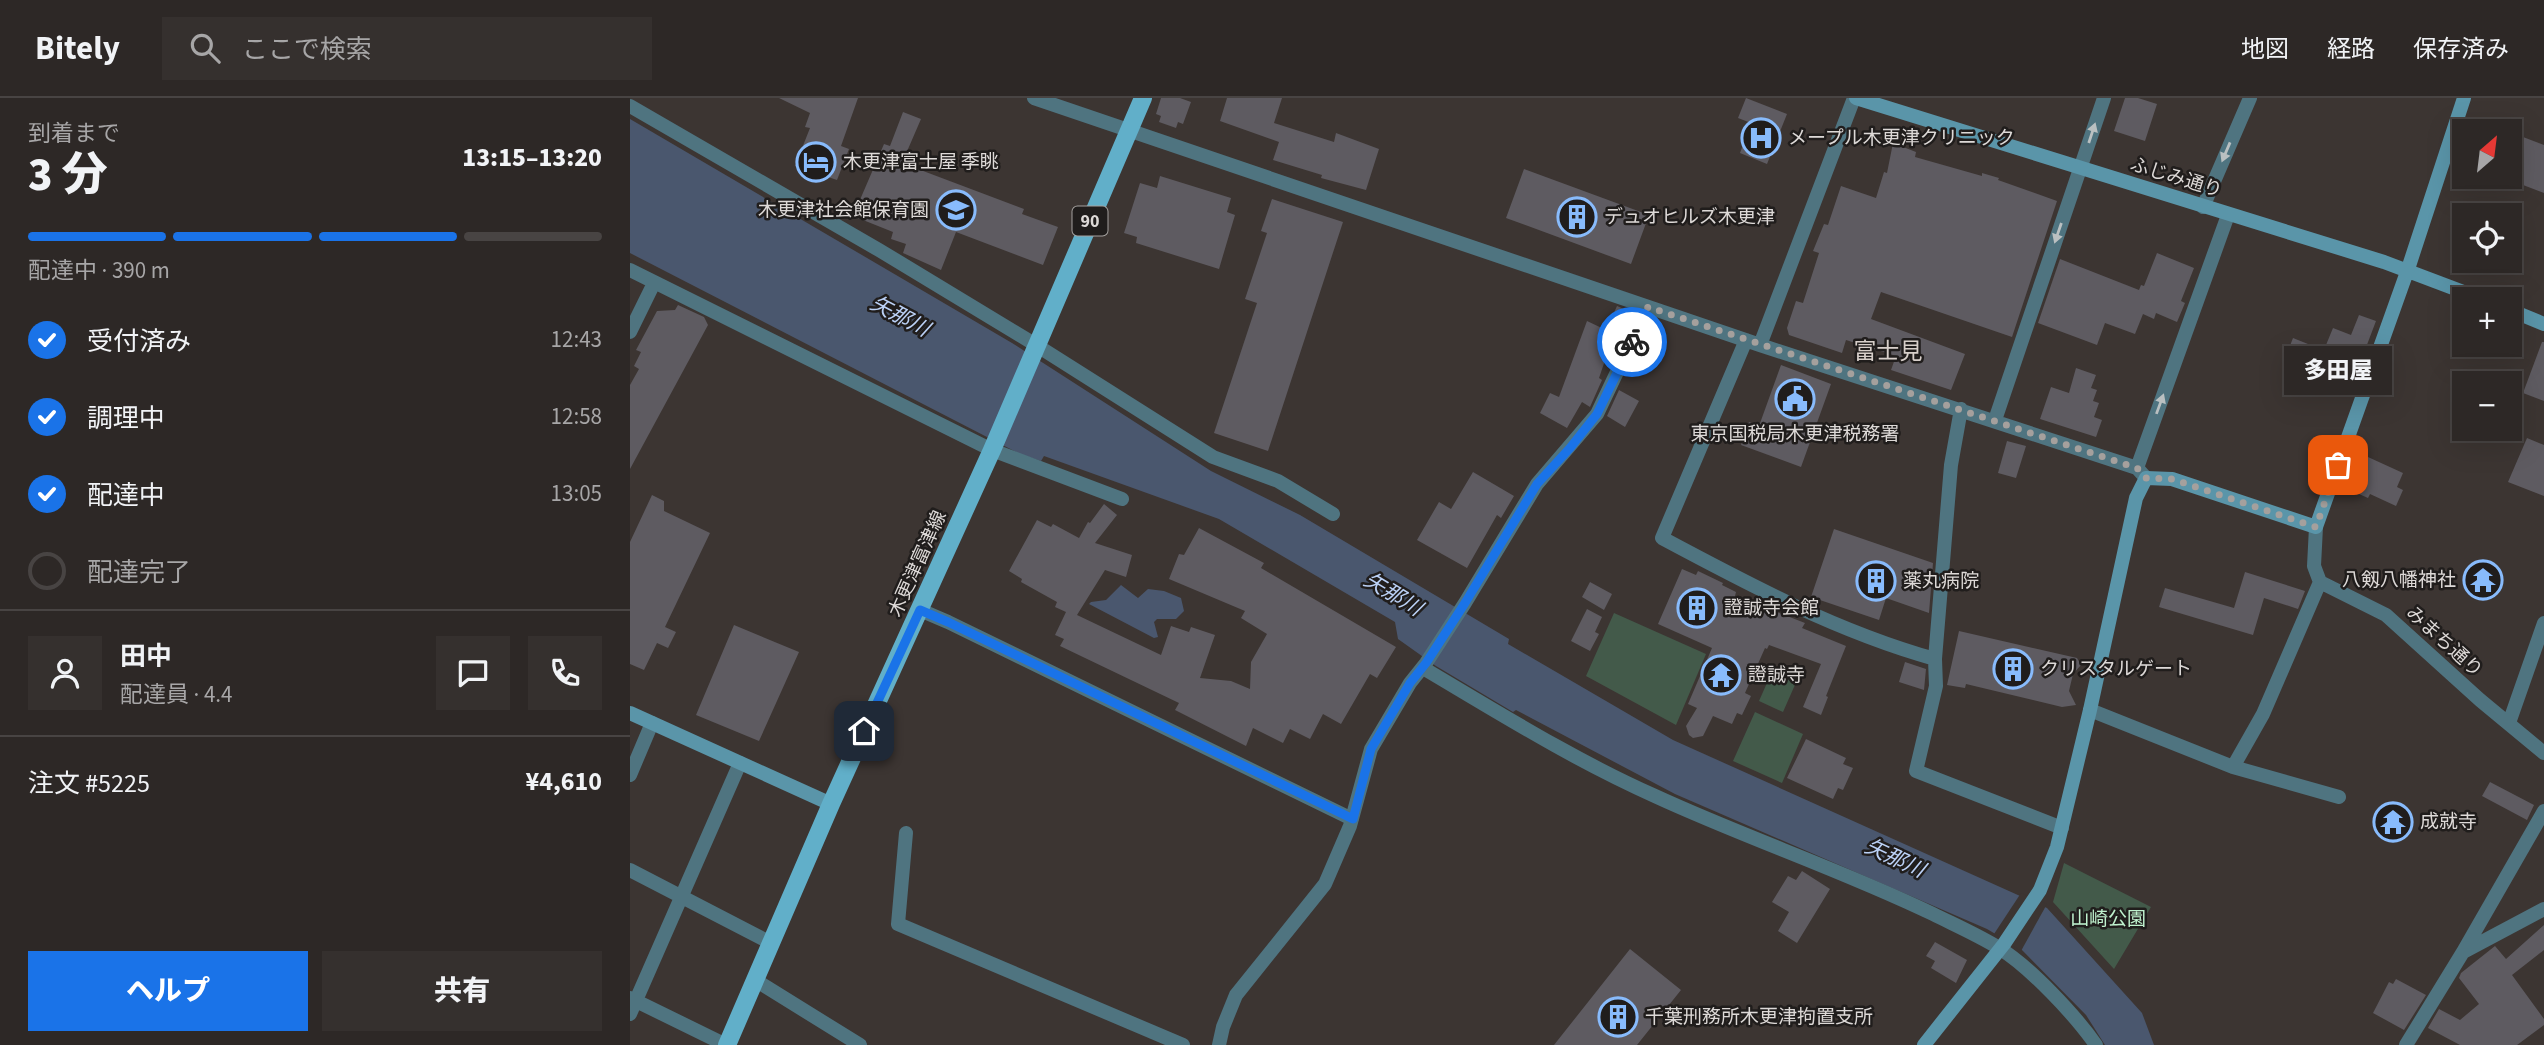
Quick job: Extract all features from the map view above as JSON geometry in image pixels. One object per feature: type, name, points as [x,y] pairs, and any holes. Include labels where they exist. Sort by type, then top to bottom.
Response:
[{"type":"main road","name":"木更津富津線","points":[[726,1045],[831,804],[992,450],[1143,98]]},
{"type":"street","points":[[1034,98],[1648,307],[1995,420],[2141,473],[2172,479],[2316,527]]},
{"type":"street","points":[[1855,98],[1753,342],[1662,538],[1759,590],[1834,624],[1935,659]]},
{"type":"street","name":"ふじみ通り","points":[[1855,98],[2408,269],[2452,287]]},
{"type":"street","points":[[1995,420],[2104,98]]},
{"type":"street","points":[[2203,207],[2250,98]]},
{"type":"street","points":[[2233,767],[2263,714],[2320,582],[2314,566],[2316,527],[2408,269],[2464,98]]},
{"type":"street","points":[[630,106],[817,213],[1036,345],[1213,457],[1278,481],[1333,514]]},
{"type":"street","points":[[1924,1045],[2002,946],[2040,890],[2057,847],[2090,710],[2141,473],[2228,215]]},
{"type":"street","points":[[630,270],[992,450],[1122,499]]},
{"type":"street","points":[[630,332],[653,283]]},
{"type":"street","points":[[1223,1043],[1236,995],[1325,884],[1353,819],[1371,749],[1410,683],[1425,665],[1465,603],[1537,484],[1597,414],[1648,307]]},
{"type":"street","points":[[2522,315],[2544,324]]},
{"type":"street","points":[[1961,409],[1951,465],[1935,659],[1936,686],[1916,771],[2062,828]]},
{"type":"street","name":"みまち通り","points":[[2320,582],[2386,615],[2480,700],[2544,753]]},
{"type":"street","points":[[920,610],[1353,819]]},
{"type":"street","points":[[2509,723],[2544,623]]},
{"type":"street","points":[[1425,665],[1570,754],[1621,780],[1732,831],[1894,895],[2002,946],[2080,1023],[2096,1045]]},
{"type":"street","points":[[2090,710],[2233,767],[2339,797]]},
{"type":"street","points":[[630,713],[831,804]]},
{"type":"street","points":[[630,775],[652,723]]},
{"type":"street","points":[[726,1045],[632,1004],[740,763]]},
{"type":"street","points":[[2406,1045],[2544,811]]},
{"type":"street","points":[[906,833],[898,924],[1183,1045]]},
{"type":"street","points":[[630,870],[771,943]]},
{"type":"street","points":[[2463,952],[2544,909]]},
{"type":"street","points":[[755,980],[860,1045]]},
{"type":"green space","points":[[1614,613],[1706,654],[1676,725],[1586,676]]},
{"type":"green space","points":[[1774,667],[1798,678],[1783,712],[1759,701]]},
{"type":"green space","points":[[1755,712],[1803,734],[1782,783],[1733,761]]},
{"type":"green space","name":"山崎公園","points":[[2064,863],[2151,907],[2114,969],[2053,902]]},
{"type":"water","name":"矢那川","points":[[630,119],[1012,343],[1211,471],[1300,515],[1509,639],[1508,644],[1673,740],[2047,908],[2142,1013],[2154,1045],[2105,1045],[2086,1015],[2021,949],[1987,929],[1675,794],[1516,710],[1513,712],[1436,666],[1398,639],[1395,622],[1219,519],[1044,456],[1041,461],[1020,454],[630,253]]},
{"type":"water","points":[[1121,585],[1138,598],[1148,589],[1164,591],[1181,598],[1184,611],[1176,619],[1157,619],[1154,622],[1158,637],[1154,638],[1089,604],[1106,600]]},
{"type":"pier","points":[[2021,893],[2047,904],[2021,951],[1994,934]]},
{"type":"building","points":[[779,98],[858,98],[841,146],[849,149],[837,180],[795,166],[810,128],[805,127],[810,113]]},
{"type":"building","points":[[1161,98],[1180,98],[1191,102],[1183,124],[1178,122],[1176,128],[1159,122],[1161,116],[1156,114]]},
{"type":"building","points":[[1227,98],[1282,98],[1274,123],[1334,142],[1336,133],[1379,149],[1366,190],[1321,178],[1322,175],[1273,160],[1279,142],[1220,121]]},
{"type":"building","name":"メープル木更津クリニック","points":[[1746,98],[1787,114],[1767,164],[1740,153],[1751,123],[1738,118]]},
{"type":"building","points":[[2125,98],[2138,98],[2157,104],[2145,141],[2114,131]]},
{"type":"building","points":[[903,112],[921,119],[902,163],[1024,209],[1022,214],[1058,227],[1043,265],[956,232],[941,270],[903,253],[906,244],[891,239],[893,232],[853,216],[884,144],[890,146]]},
{"type":"building","points":[[2522,137],[2544,145],[2544,193],[2522,185]]},
{"type":"building","points":[[1893,143],[1916,152],[1915,157],[1982,176],[1982,173],[1999,178],[1998,180],[2057,201],[2012,337],[1881,292],[1871,319],[1965,354],[1951,390],[1891,370],[1896,356],[1846,340],[1842,353],[1789,335],[1787,328],[1796,301],[1803,303],[1819,253],[1813,251],[1824,224],[1828,225],[1841,186],[1876,198],[1884,172],[1887,173]]},
{"type":"building","name":"デュオヒルズ木更津","points":[[1524,169],[1649,215],[1631,264],[1506,218]]},
{"type":"building","points":[[1160,176],[1231,198],[1227,212],[1235,215],[1219,269],[1136,243],[1137,237],[1124,233],[1140,183],[1157,188]]},
{"type":"building","points":[[1272,199],[1343,222],[1268,451],[1214,433],[1257,303],[1245,299],[1267,233],[1261,231]]},
{"type":"building","points":[[2157,253],[2194,268],[2181,301],[2185,303],[2177,322],[2156,313],[2154,319],[2143,314],[2135,334],[2105,323],[2097,345],[2038,323],[2060,259],[2139,290],[2141,285],[2144,286]]},
{"type":"building","points":[[678,305],[704,317],[708,325],[630,469],[630,385],[639,369],[634,366],[641,352],[636,350],[657,311],[675,310]]},
{"type":"building","points":[[1617,306],[1633,313],[1620,343],[1612,340],[1599,378],[1602,380],[1590,407],[1582,402],[1567,428],[1540,413],[1550,393],[1559,397],[1587,321],[1606,330]]},
{"type":"building","points":[[2359,315],[2376,321],[2365,350],[2353,345],[2350,354],[2326,345],[2333,328],[2351,335]]},
{"type":"building","points":[[2293,338],[2328,352],[2320,375],[2284,361]]},
{"type":"building","points":[[2544,342],[2544,401],[2523,393]]},
{"type":"building","points":[[1781,365],[1831,384],[1801,467],[1741,445],[1749,422],[1759,426]]},
{"type":"building","points":[[2076,368],[2096,375],[2091,388],[2097,390],[2093,401],[2099,403],[2094,417],[2102,420],[2096,437],[2040,419],[2051,387],[2069,393]]},
{"type":"building","points":[[1619,390],[1639,401],[1625,427],[1607,416]]},
{"type":"building","points":[[2527,438],[2544,445],[2544,496],[2508,482]]},
{"type":"building","points":[[2007,441],[2026,446],[2016,478],[1998,473]]},
{"type":"building","points":[[2357,452],[2403,473],[2397,487],[2403,490],[2396,506],[2370,494],[2368,498],[2341,486]]},
{"type":"building","points":[[1473,472],[1514,496],[1501,518],[1497,515],[1467,568],[1417,540],[1439,502],[1451,509]]},
{"type":"building","points":[[652,495],[664,501],[664,511],[710,533],[665,627],[676,632],[668,648],[657,643],[644,670],[630,664],[630,542]]},
{"type":"building","points":[[1104,504],[1117,515],[1095,543],[1132,555],[1126,577],[1105,570],[1077,615],[1161,655],[1171,626],[1189,632],[1191,627],[1215,635],[1200,678],[1231,681],[1250,689],[1251,662],[1267,634],[1241,618],[1245,611],[1169,579],[1179,554],[1184,555],[1199,528],[1264,563],[1261,568],[1396,647],[1377,678],[1370,674],[1341,724],[1323,714],[1310,739],[1290,729],[1283,743],[1253,728],[1246,746],[1175,710],[1179,703],[1060,646],[1064,639],[1055,635],[1066,612],[1055,607],[1057,602],[1021,582],[1022,579],[1009,571],[1037,520],[1051,527],[1053,524],[1079,538],[1088,522],[1090,523]]},
{"type":"building","name":"薬丸病院","points":[[1834,529],[1933,563],[1929,613],[1886,598],[1879,620],[1811,597]]},
{"type":"building","points":[[1682,569],[1696,575],[1698,571],[1723,583],[1722,585],[1736,592],[1735,596],[1805,623],[1802,628],[1846,646],[1821,715],[1803,707],[1821,664],[1769,645],[1765,648],[1745,693],[1751,696],[1742,715],[1737,713],[1732,724],[1713,716],[1703,736],[1693,738],[1689,735],[1686,726],[1697,708],[1688,704],[1712,648],[1658,624]]},
{"type":"building","points":[[2245,572],[2305,591],[2298,609],[2264,598],[2253,635],[2159,607],[2165,588],[2234,608]]},
{"type":"building","points":[[1590,582],[1612,594],[1604,610],[1582,597]]},
{"type":"building","points":[[1587,609],[1602,617],[1595,632],[1599,634],[1590,651],[1571,641]]},
{"type":"building","points":[[734,625],[799,652],[759,741],[696,715]]},
{"type":"building","name":"クリスタルゲート","points":[[1959,631],[2077,658],[2081,665],[2073,674],[2069,691],[2076,705],[2062,707],[1966,684],[1965,688],[1947,685]]},
{"type":"building","points":[[1905,662],[1926,669],[1924,690],[1899,682]]},
{"type":"building","points":[[1806,739],[1846,758],[1843,764],[1853,768],[1843,790],[1838,788],[1833,799],[1787,778]]},
{"type":"building","points":[[2490,782],[2534,805],[2527,820],[2482,796]]},
{"type":"building","points":[[1802,871],[1830,889],[1797,943],[1778,931],[1789,912],[1772,902],[1788,876],[1796,880]]},
{"type":"building","points":[[2544,925],[2544,950],[2512,975],[2544,1019],[2544,1025],[2517,1045],[2460,1045],[2428,1028],[2439,1009],[2460,1020],[2479,1004],[2459,978],[2461,973],[2495,946],[2506,959]]},
{"type":"building","points":[[1935,942],[1967,960],[1956,983],[1931,968],[1935,961],[1926,956]]},
{"type":"building","name":"千葉刑務所木更津拘置支所","points":[[1630,949],[1681,990],[1637,1045],[1554,1045]]},
{"type":"building","points":[[2396,979],[2426,995],[2404,1030],[2373,1013],[2389,982],[2393,984]]},
{"type":"way so far","points":[[1632,342],[1648,307],[2137,468],[2146,478],[2172,479],[2316,527],[2338,465]]},
{"type":"place","name":"メープル木更津クリニック","points":[[1761,138]]},
{"type":"place","name":"木更津富士屋 季眺","points":[[816,162]]},
{"type":"place","name":"木更津社会館保育園","points":[[956,210]]},
{"type":"place","name":"デュオヒルズ木更津","points":[[1577,217]]},
{"type":"place","name":"東京国税局木更津税務署","points":[[1795,399]]},
{"type":"place","name":"多田屋","points":[[2338,465]]},
{"type":"place","name":"八剱八幡神社","points":[[2483,580]]},
{"type":"place","name":"薬丸病院","points":[[1876,581]]},
{"type":"place","name":"證誠寺会館","points":[[1697,608]]},
{"type":"place","name":"クリスタルゲート","points":[[2013,669]]},
{"type":"place","name":"證誠寺","points":[[1721,675]]},
{"type":"place","name":"成就寺","points":[[2393,822]]},
{"type":"place","name":"千葉刑務所木更津拘置支所","points":[[1618,1017]]},
{"type":"district","name":"富士見","points":[[1888,351]]},
{"type":"route","points":[[864,731],[920,610],[1353,819],[1371,749],[1410,683],[1465,603],[1537,484],[1597,414],[1632,342]]}]
